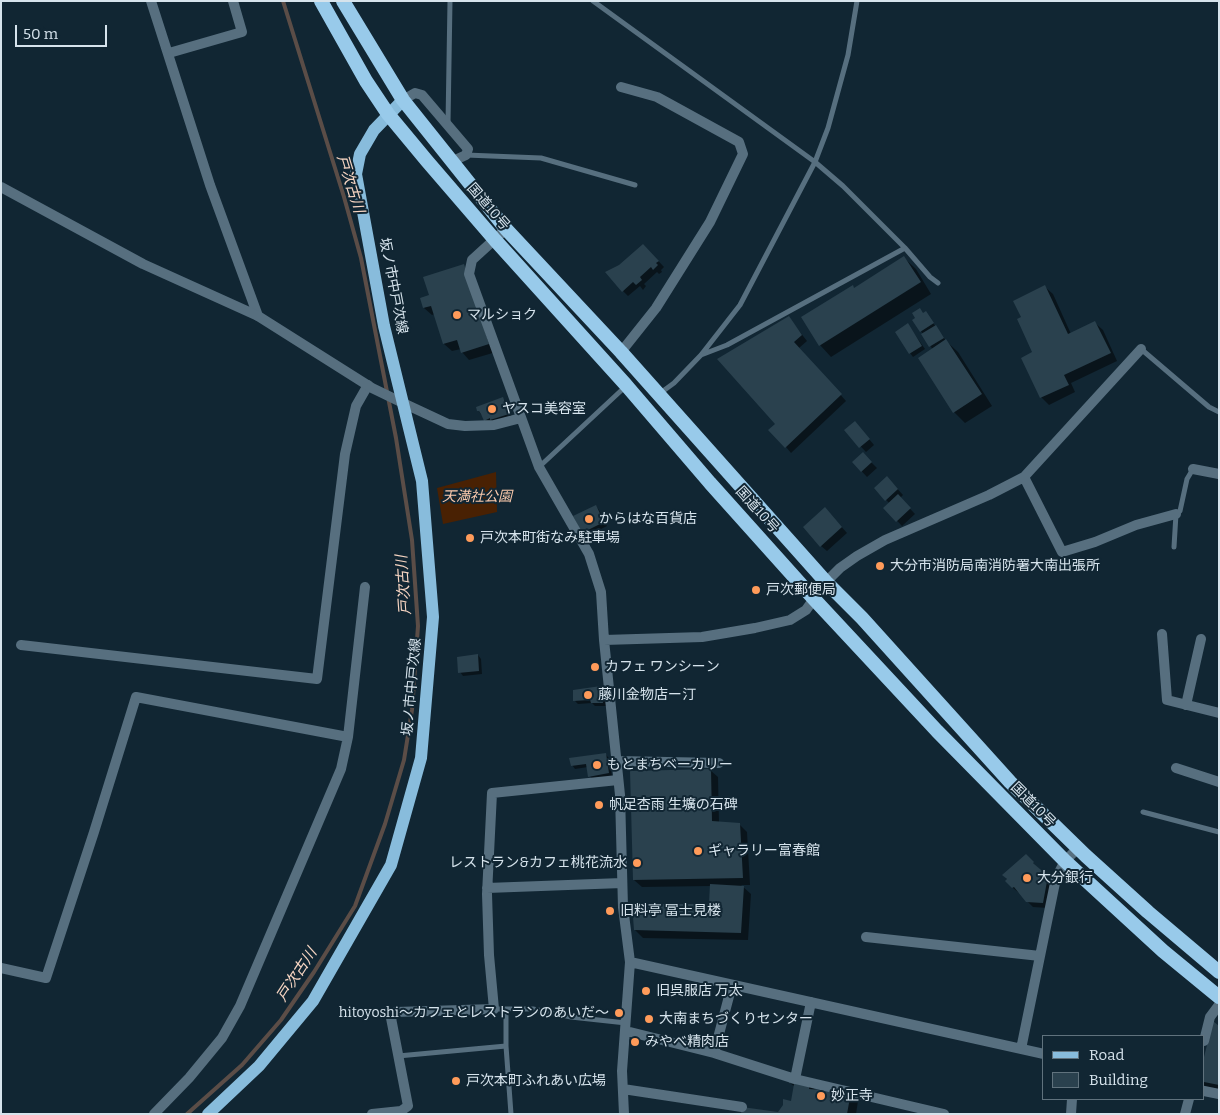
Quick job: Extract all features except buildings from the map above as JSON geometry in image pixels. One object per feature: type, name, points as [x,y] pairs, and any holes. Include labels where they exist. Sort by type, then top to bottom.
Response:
[{"type":"highway","name":"国道10号","points":[[321,1],[366,81],[388,114],[495,240],[814,599],[937,731],[1065,861],[1163,951],[1219,997]]},
{"type":"highway","name":"国道10号","points":[[343,1],[403,100],[459,158],[462,175],[506,229],[621,352],[826,582],[862,618],[1010,782],[1148,912],[1218,970]]},
{"type":"main road","name":"坂ノ市中戸次線","points":[[208,1114],[259,1066],[313,1001],[391,864],[421,758],[433,617],[422,481],[398,401],[356,174],[360,154],[374,130],[403,100]]},
{"type":"street","points":[[151,1],[210,186],[258,316]]},
{"type":"street","points":[[169,53],[242,32],[233,1]]},
{"type":"street","points":[[621,87],[657,97],[739,142],[743,154],[710,222],[656,308],[621,352]]},
{"type":"street","points":[[403,100],[415,93],[422,96],[468,149],[459,158]]},
{"type":"street","points":[[1,186],[143,264],[258,316],[370,386],[448,424],[465,426],[494,425],[521,418]]},
{"type":"street","points":[[506,229],[472,260],[470,274],[539,467],[589,554],[601,592],[618,780],[623,908],[630,962],[622,1071],[624,1114]]},
{"type":"street","points":[[604,640],[702,637],[790,620],[806,610],[826,582],[840,568],[885,540],[989,495],[1024,477],[1141,349]]},
{"type":"street","points":[[21,645],[317,679],[345,454],[356,406],[370,386]]},
{"type":"street","points":[[1193,469],[1219,474]]},
{"type":"street","points":[[1024,477],[1062,552],[1095,542],[1136,525],[1176,514]]},
{"type":"street","points":[[154,1114],[189,1078],[222,1038],[240,1006],[341,769],[348,737],[365,587]]},
{"type":"street","points":[[1162,634],[1167,700],[1219,713]]},
{"type":"street","points":[[1186,705],[1201,639]]},
{"type":"street","points":[[1,968],[46,978],[136,698],[348,737]]},
{"type":"street","points":[[616,761],[719,763]]},
{"type":"street","points":[[1176,768],[1219,782]]},
{"type":"street","points":[[372,1114],[401,1111],[408,1106],[391,1018],[396,1012],[494,1009],[488,955],[487,888],[492,793],[618,780]]},
{"type":"street","points":[[1021,1049],[1056,878],[1065,861],[1078,848]]},
{"type":"street","points":[[487,888],[622,883]]},
{"type":"street","points":[[866,936],[1040,956]]},
{"type":"street","points":[[630,962],[1042,1054]]},
{"type":"street","points":[[714,1053],[732,985]]},
{"type":"street","points":[[796,1078],[811,1002]]},
{"type":"street","points":[[1205,1037],[1210,1017],[1219,1005]]},
{"type":"street","points":[[626,1027],[796,1078],[944,1114]]},
{"type":"street","points":[[623,1089],[742,1107]]},
{"type":"street","points":[[1205,1091],[1219,1094]]},
{"type":"street","points":[[1071,1114],[1072,1100]]},
{"type":"street","points":[[1185,1114],[1189,1100]]},
{"type":"lane","points":[[448,126],[450,1]]},
{"type":"lane","points":[[593,1],[815,162],[905,248],[938,284]]},
{"type":"lane","points":[[659,394],[674,383],[701,355],[740,305],[815,162],[828,128],[848,55],[857,1]]},
{"type":"lane","points":[[459,158],[541,158],[635,185]]},
{"type":"lane","points":[[701,355],[727,345],[905,248]]},
{"type":"lane","points":[[1141,349],[1209,407],[1219,412]]},
{"type":"lane","points":[[539,467],[626,386]]},
{"type":"lane","points":[[1174,547],[1176,514],[1180,511],[1187,479],[1193,469]]},
{"type":"lane","points":[[1143,812],[1219,832]]},
{"type":"lane","points":[[494,1009],[533,1009],[626,1027]]},
{"type":"lane","points":[[506,1009],[506,1046],[511,1114]]},
{"type":"lane","points":[[398,1056],[506,1046]]},
{"type":"green space","name":"天満社公園","points":[[496,472],[497,512],[443,524],[437,488]]},
{"type":"waterway","name":"戸次古川","points":[[187,1114],[242,1065],[281,1020],[314,972],[355,906],[385,824],[404,760],[412,710],[418,626],[412,540],[396,438],[361,258],[283,1]]},
{"type":"place","name":"マルショク","points":[[457,315]]},
{"type":"place","name":"ヤスコ美容室","points":[[492,409]]},
{"type":"place","name":"からはな百貨店","points":[[589,519]]},
{"type":"place","name":"戸次本町街なみ駐車場","points":[[470,538]]},
{"type":"place","name":"大分市消防局南消防署大南出張所","points":[[880,566]]},
{"type":"place","name":"戸次郵便局","points":[[756,590]]},
{"type":"place","name":"カフェ ワンシーン","points":[[595,667]]},
{"type":"place","name":"藤川金物店ー汀","points":[[588,695]]},
{"type":"place","name":"もとまちベーカリー","points":[[597,765]]},
{"type":"place","name":"帆足杏雨 生壙の石碑","points":[[599,805]]},
{"type":"place","name":"ギャラリー富春館","points":[[698,851]]},
{"type":"place","name":"レストラン&カフェ桃花流水","points":[[637,863]]},
{"type":"place","name":"大分銀行","points":[[1027,878]]},
{"type":"place","name":"旧料亭 冨士見楼","points":[[610,911]]},
{"type":"place","name":"旧呉服店 万太","points":[[646,991]]},
{"type":"place","name":"hitoyoshi～カフェとレストランのあいだ～","points":[[619,1013]]},
{"type":"place","name":"大南まちづくりセンター","points":[[649,1019]]},
{"type":"place","name":"みやべ精肉店","points":[[635,1042]]},
{"type":"place","name":"戸次本町ふれあい広場","points":[[456,1081]]},
{"type":"place","name":"妙正寺","points":[[821,1096]]}]
